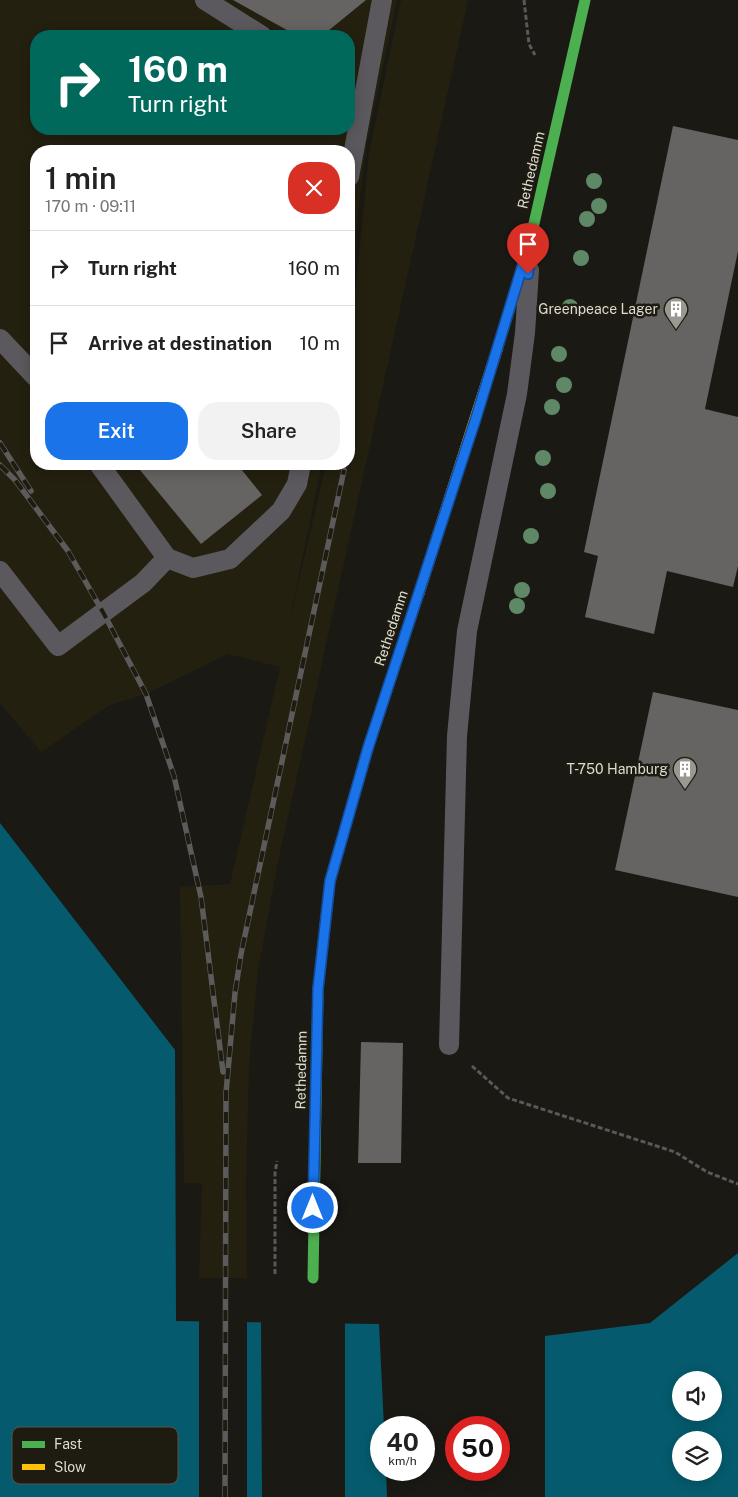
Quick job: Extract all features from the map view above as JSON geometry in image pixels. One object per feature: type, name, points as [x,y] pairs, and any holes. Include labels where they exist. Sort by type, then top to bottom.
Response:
[{"type":"main road","name":"Rethedamm","points":[[313,1278],[318,989],[330,881],[365,756],[472,428],[530,241],[585,0]]},
{"type":"lane","points":[[206,0],[253,30]]},
{"type":"lane","points":[[355,96],[382,0]]},
{"type":"lane","points":[[449,1045],[457,736],[467,631],[517,394],[526,332],[530,241]]},
{"type":"lane","points":[[0,339],[30,371]]},
{"type":"lane","points":[[103,470],[167,558],[193,568],[230,559],[281,511],[297,484],[300,470]]},
{"type":"lane","points":[[0,571],[58,646],[143,583],[167,558]]},
{"type":"path","points":[[449,1045],[508,1098],[675,1152],[707,1172],[738,1184]]},
{"type":"path","points":[[275,1173],[275,1278]]},
{"type":"shaded area","points":[[0,0],[397,0],[367,142],[355,239],[355,145],[30,145],[30,470],[321,470],[288,628],[325,470],[355,470],[355,295],[369,153],[401,0],[468,0],[277,867],[258,971],[249,1065],[246,1183],[247,1278],[199,1278],[202,1183],[184,1183],[180,887],[230,884],[280,667],[228,654],[146,694],[110,705],[41,752],[0,703]]},
{"type":"water","points":[[0,823],[175,1050],[176,1321],[379,1324],[383,1416],[370,1416],[370,1481],[386,1481],[387,1497],[0,1497]]},
{"type":"water","points":[[738,1253],[738,1497],[545,1497],[545,1336],[650,1323]]},
{"type":"pier","points":[[199,1319],[247,1320],[247,1497],[199,1497]]},
{"type":"pier","points":[[261,1320],[345,1321],[345,1497],[262,1497]]},
{"type":"building","points":[[233,0],[366,0],[329,30],[287,30]]},
{"type":"building","name":"Greenpeace Lager","points":[[673,126],[738,140],[738,251],[705,409],[738,417],[738,566],[733,587],[667,571],[654,634],[585,617],[598,556],[584,552]]},
{"type":"building","points":[[140,470],[242,470],[262,495],[201,544]]},
{"type":"building","name":"T-750 Hamburg","points":[[653,692],[738,710],[738,897],[615,870]]},
{"type":"building","points":[[361,1042],[403,1043],[401,1163],[358,1163]]},
{"type":"railway","points":[[0,443],[31,491]]},
{"type":"railway","points":[[0,465],[15,480],[68,551],[146,694],[174,776],[201,897],[223,1072]]},
{"type":"railway","points":[[225,1497],[226,1093],[235,993],[241,954],[344,470]]},
{"type":"traffic: fast","points":[[497,350],[530,241],[585,0]]},
{"type":"traffic: fast","points":[[313,1278],[318,989],[330,881],[368,748],[419,593]]},
{"type":"traffic: slow","points":[[419,593],[497,350]]},
{"type":"place","name":"Greenpeace Lager","points":[[676,330]]},
{"type":"place","name":"T-750 Hamburg","points":[[685,790]]},
{"type":"route","points":[[313,1208],[318,989],[330,881],[352,798],[476,418],[530,241],[528,274]]}]
